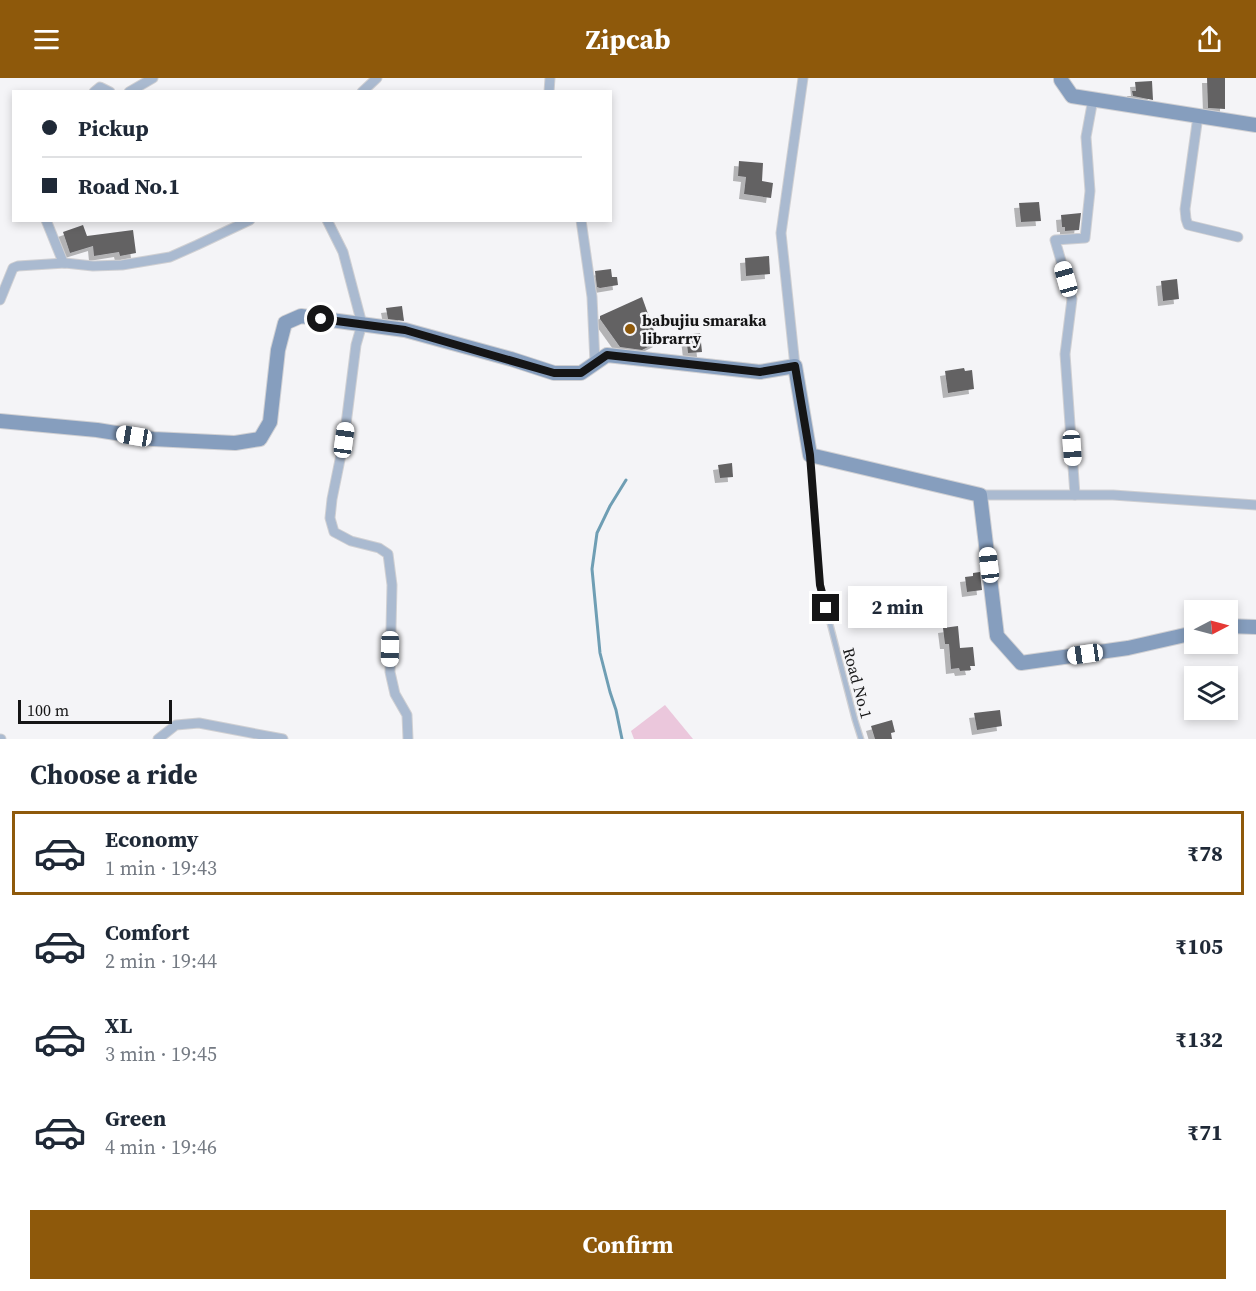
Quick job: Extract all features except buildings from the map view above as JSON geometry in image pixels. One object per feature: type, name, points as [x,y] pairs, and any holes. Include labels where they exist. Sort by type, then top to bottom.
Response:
[{"type":"main road","points":[[1061,78],[1060,80],[1072,96],[1256,125]]},
{"type":"main road","points":[[0,421],[97,430],[153,439],[235,443],[260,439],[270,422],[278,350],[285,323],[301,316],[405,330],[554,373],[581,373],[607,355],[760,372],[795,366],[810,455],[980,495],[997,636],[1022,663],[1128,648],[1184,635]]},
{"type":"main road","points":[[1238,626],[1256,627]]},
{"type":"street","points":[[132,90],[153,78]]},
{"type":"street","points":[[364,90],[377,78]]},
{"type":"street","points":[[795,366],[781,233],[803,78]]},
{"type":"street","points":[[1075,495],[1065,354],[1072,299],[1055,240],[1085,238],[1090,191],[1086,137],[1093,99]]},
{"type":"street","points":[[1198,116],[1185,209],[1186,219],[1188,225],[1238,237]]},
{"type":"street","points":[[47,222],[65,263]]},
{"type":"street","points":[[0,300],[13,268],[18,266],[65,263],[93,266],[122,265],[170,257],[246,222]]},
{"type":"street","points":[[328,222],[343,252],[362,324],[356,345],[344,440],[330,518],[334,532],[351,541],[380,548],[388,554],[392,585],[390,672],[394,694],[407,715],[408,739]]},
{"type":"street","points":[[581,222],[592,297],[595,363]]},
{"type":"street","points":[[980,495],[1113,495],[1256,505]]},
{"type":"street","points":[[158,739],[177,725],[199,723],[283,739]]},
{"type":"lane","name":"Road No.1","points":[[810,455],[820,585],[861,739]]},
{"type":"shaded area","points":[[665,705],[693,739],[634,739],[631,731]]},
{"type":"waterway","points":[[622,739],[600,653],[592,569],[597,533],[626,480]]},
{"type":"place","name":"babujiu smaraka librarry","points":[[630,329]]},
{"type":"route","points":[[321,319],[405,330],[554,373],[581,373],[607,355],[760,372],[795,366],[810,455],[820,585],[826,608]]}]
